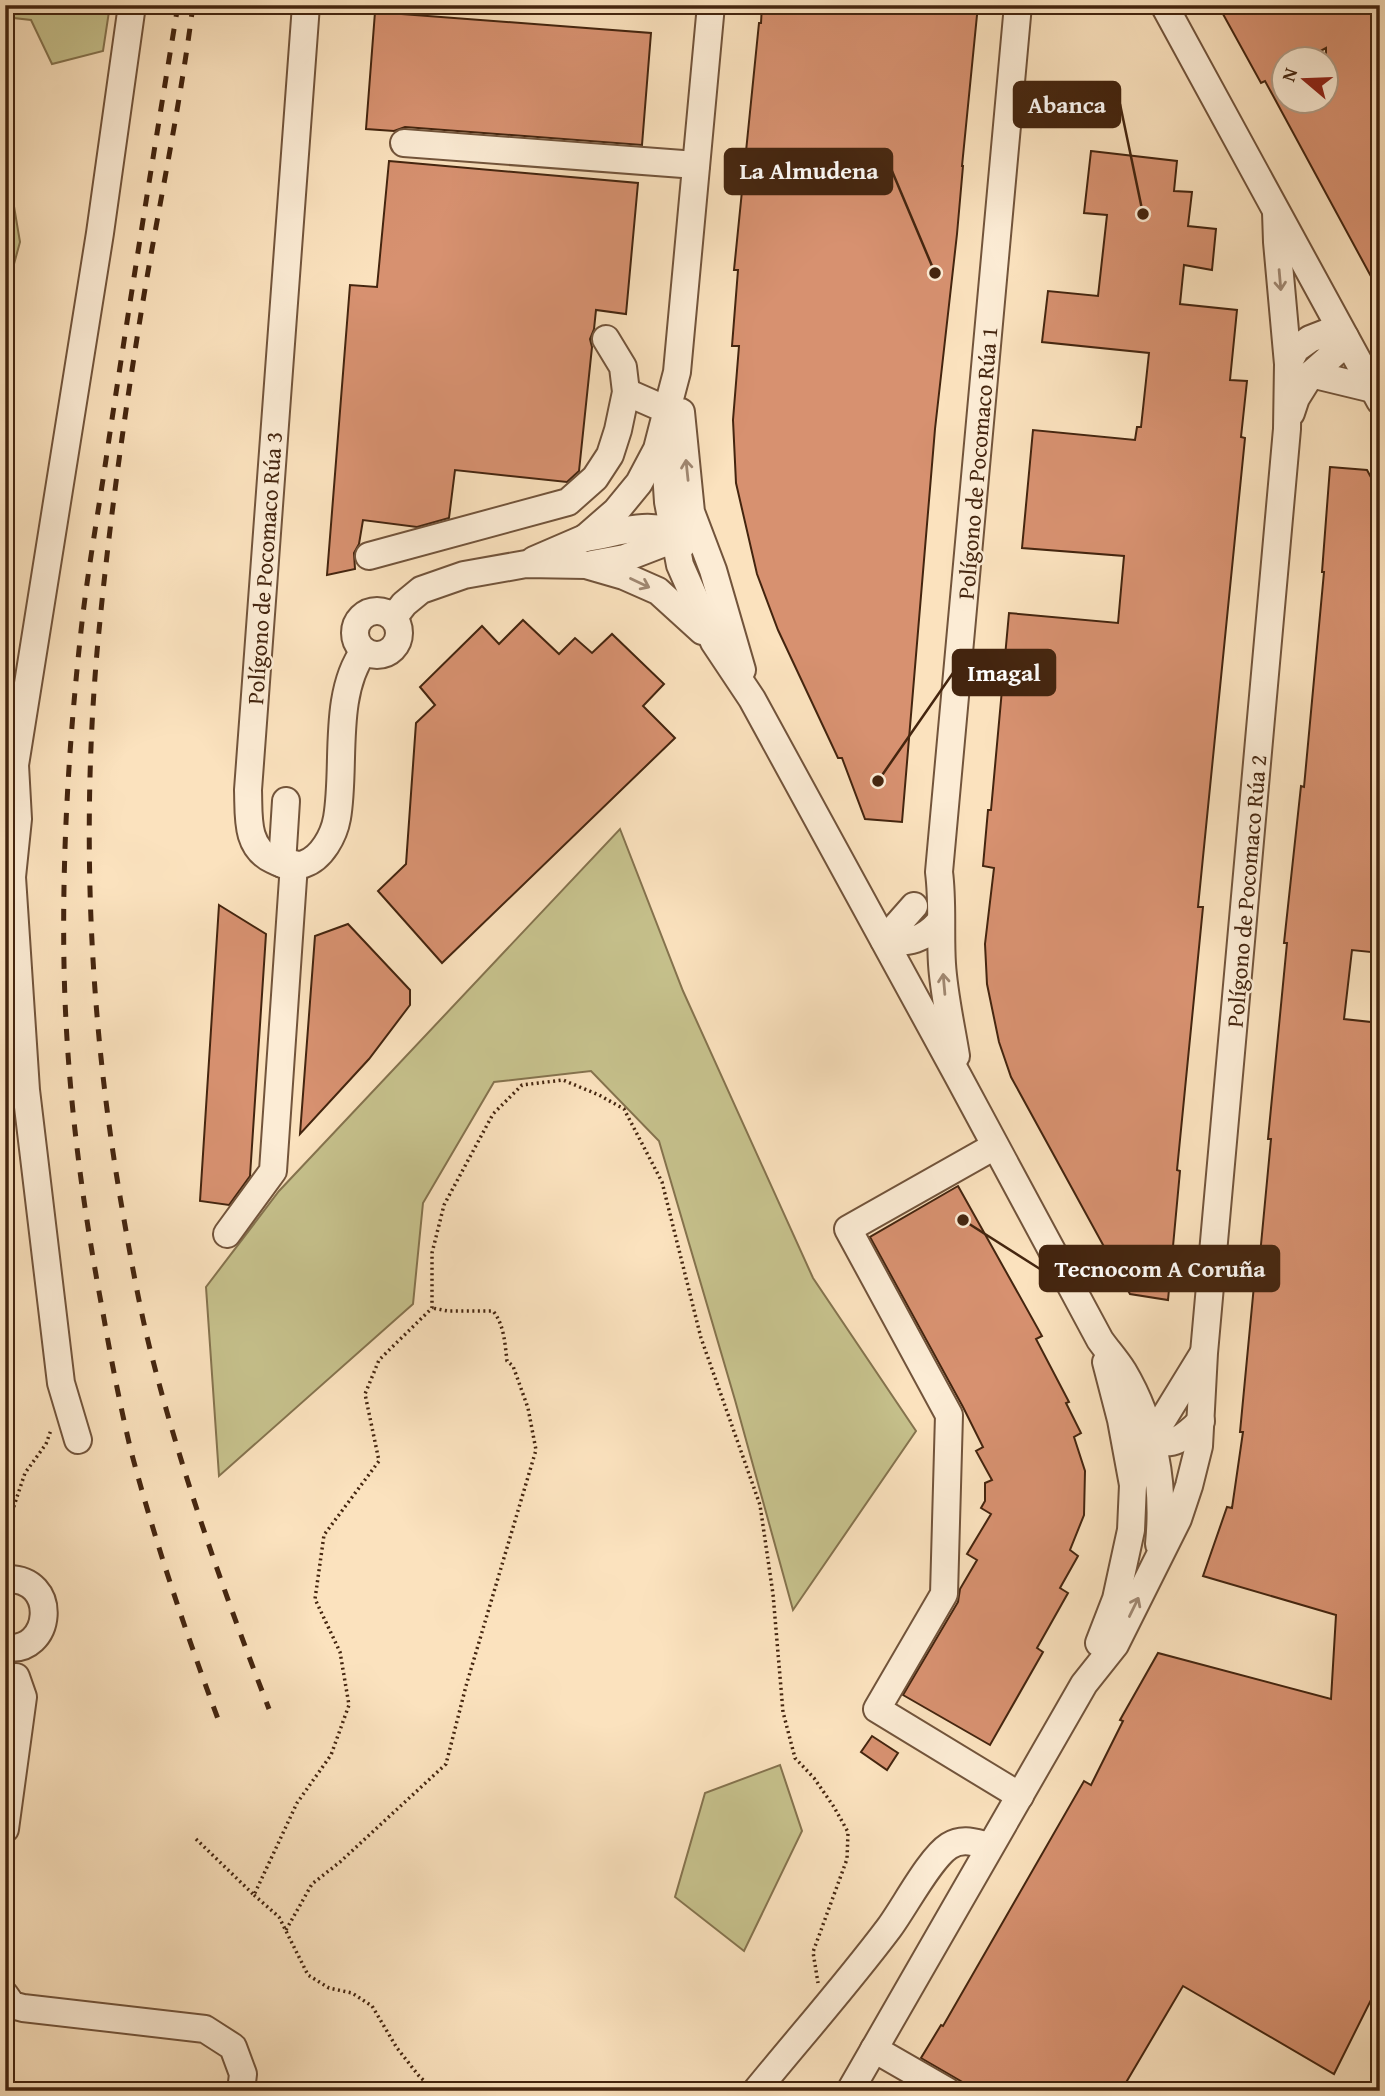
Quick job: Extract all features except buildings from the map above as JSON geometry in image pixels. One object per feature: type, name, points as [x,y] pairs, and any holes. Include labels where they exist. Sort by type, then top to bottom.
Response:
[{"type":"street","points":[[78,1440],[64,1392],[26,1090],[12,877],[18,819],[15,765],[100,233],[132,5]]},
{"type":"street","name":"Polígono de Pocomaco Rúa 3","points":[[288,864],[261,855],[250,833],[248,790],[306,5]]},
{"type":"street","points":[[585,538],[616,511],[639,483],[657,449],[677,372],[710,5]]},
{"type":"street","name":"Polígono de Pocomaco Rúa 1","points":[[958,1076],[946,1006],[939,872],[1018,5]]},
{"type":"street","points":[[1164,5],[1376,395]]},
{"type":"street","points":[[404,143],[696,165]]},
{"type":"street","points":[[1276,212],[1277,242],[1299,369],[1376,395]]},
{"type":"street","name":"Polígono de Pocomaco Rúa 2","points":[[1084,1684],[1115,1645],[1178,1518],[1199,1446],[1204,1353],[1287,429],[1296,398],[1299,369],[1336,352],[1345,337]]},
{"type":"street","points":[[369,556],[568,502],[595,478],[610,455],[625,392],[623,367],[606,339]]},
{"type":"street","points":[[677,372],[691,512],[713,570],[721,635]]},
{"type":"street","points":[[625,392],[667,410]]},
{"type":"street","points":[[667,410],[666,472],[673,533]]},
{"type":"street","points":[[288,864],[305,864],[318,854],[331,838],[337,818],[344,713],[351,676],[364,651],[373,655],[387,653],[396,646],[400,633],[394,617],[404,604],[421,590],[464,575],[526,564],[586,565],[625,558],[664,543],[691,512]]},
{"type":"street","points":[[526,564],[585,538],[636,529],[663,529],[673,533],[688,549],[721,635],[752,699],[1100,1340],[1139,1386],[1158,1393],[1182,1389]]},
{"type":"street","points":[[586,565],[624,576],[658,591],[721,635]]},
{"type":"street","points":[[227,1234],[273,1171],[288,864],[286,801]]},
{"type":"street","points":[[884,940],[939,872]]},
{"type":"street","points":[[854,885],[874,899],[897,906],[914,906]]},
{"type":"street","points":[[884,940],[894,943],[918,940],[934,930],[941,920]]},
{"type":"street","points":[[995,1146],[848,1229],[949,1415],[944,1594],[877,1709],[1020,1796]]},
{"type":"street","points":[[850,2091],[1084,1684],[1116,1599],[1130,1530],[1133,1485],[1121,1420],[1100,1340]]},
{"type":"street","name":"Polígono de Pocomaco Rúa 2","points":[[1133,1485],[1152,1441],[1204,1353]]},
{"type":"street","points":[[1123,1370],[1139,1405],[1158,1465],[1161,1525],[1157,1560]]},
{"type":"street","points":[[1121,1420],[1143,1439],[1152,1441],[1175,1441],[1201,1421]]},
{"type":"street","points":[[5,1579],[22,1580],[32,1586],[40,1596],[45,1610],[44,1622],[37,1636],[16,1646],[16,1677],[5,1710]]},
{"type":"street","points":[[5,1829],[23,1697],[16,1677]]},
{"type":"street","points":[[756,2091],[890,1928],[938,1856],[950,1845],[964,1841],[990,1846]]},
{"type":"street","points":[[7,2004],[205,2029],[233,2047],[243,2074],[241,2091]]},
{"type":"street","points":[[874,2049],[947,2091]]},
{"type":"path","points":[[254,1895],[297,1803],[331,1755],[349,1706],[340,1651],[315,1599],[324,1535],[379,1461],[365,1394],[379,1360],[432,1308],[432,1253],[444,1205],[493,1114],[522,1085],[563,1080],[624,1109],[662,1182],[701,1338],[760,1505],[773,1594],[783,1712],[795,1758],[814,1778],[848,1832],[847,1859],[813,1952],[819,1990],[827,2003]]},
{"type":"path","points":[[286,1930],[312,1884],[340,1863],[446,1764],[466,1686],[536,1450],[528,1408],[513,1366],[507,1361],[499,1317],[493,1311],[448,1311],[432,1308]]},
{"type":"path","points":[[5,1533],[24,1473],[46,1444],[64,1392]]},
{"type":"path","points":[[196,1839],[279,1917],[308,1975],[329,1988],[352,1993],[372,2006],[397,2048],[435,2091]]},
{"type":"shaded area","points":[[5,5],[110,5],[103,51],[52,64],[31,20],[5,17]]},
{"type":"shaded area","points":[[5,153],[20,242],[5,297]]},
{"type":"shaded area","points":[[620,829],[683,991],[813,1278],[916,1431],[793,1610],[659,1141],[591,1071],[494,1082],[423,1203],[413,1304],[219,1476],[206,1287],[279,1191]]},
{"type":"shaded area","points":[[780,1765],[802,1831],[744,1951],[675,1897],[705,1793]]},
{"type":"railway","points":[[178,5],[84,607],[67,797],[64,881],[65,1008],[71,1096],[82,1183],[119,1399],[161,1556],[221,1727]]},
{"type":"railway","points":[[193,5],[138,334],[106,561],[92,722],[89,861],[92,931],[102,1070],[111,1139],[145,1328],[188,1483],[269,1709]]},
{"type":"place","name":"Abanca","points":[[1143,214]]},
{"type":"place","name":"La Almudena","points":[[935,273]]},
{"type":"place","name":"Imagal","points":[[878,781]]},
{"type":"place","name":"Tecnocom A Coruña","points":[[963,1220]]}]
